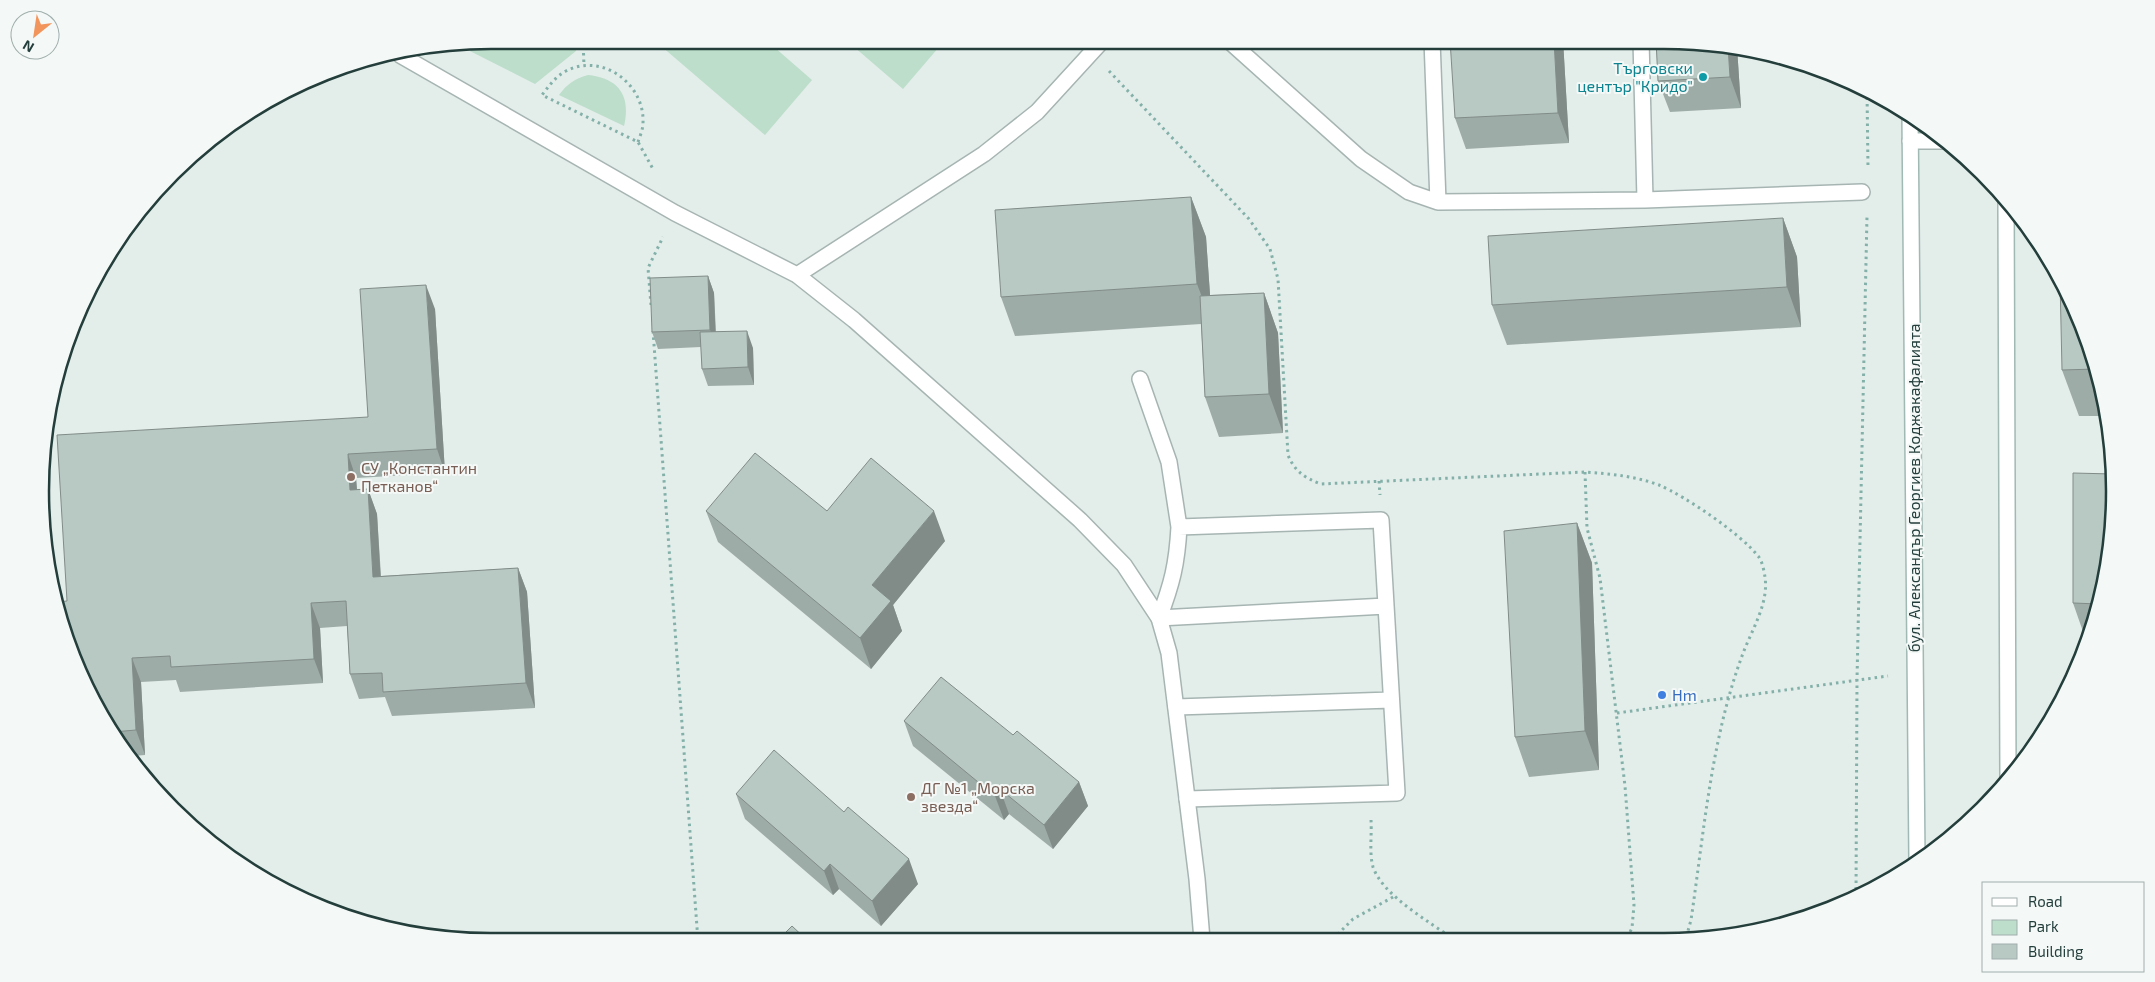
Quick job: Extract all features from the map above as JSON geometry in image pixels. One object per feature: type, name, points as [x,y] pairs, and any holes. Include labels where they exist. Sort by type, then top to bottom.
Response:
[{"type":"street","points":[[796,275],[984,154],[1037,112],[1094,49]]},
{"type":"street","points":[[1238,49],[1361,159],[1409,192],[1438,202],[1645,200],[1862,192]]},
{"type":"street","points":[[1432,49],[1438,202]]},
{"type":"street","points":[[1641,49],[1645,200]]},
{"type":"street","points":[[404,57],[675,213],[796,275],[854,320],[1080,520],[1124,565],[1159,618],[1170,653],[1201,933]]},
{"type":"street","name":"бул. Александър Георгиев Коджакафалията","points":[[1910,123],[1917,854]]},
{"type":"street","points":[[1910,141],[1934,141]]},
{"type":"street","points":[[2006,211],[2008,769]]},
{"type":"street","points":[[1140,379],[1169,462],[1179,527],[1178,553],[1172,582],[1159,618]]},
{"type":"street","points":[[1179,527],[1381,520],[1397,793],[1187,799]]},
{"type":"street","points":[[1159,618],[1386,606]]},
{"type":"street","points":[[1176,707],[1391,700]]},
{"type":"path","points":[[583,49],[584,66]]},
{"type":"path","points":[[1091,52],[1249,219],[1270,249],[1278,279],[1288,455],[1293,468],[1306,478],[1321,484],[1585,472],[1624,475],[1660,486],[1691,502],[1743,541],[1759,557],[1765,577],[1766,596],[1728,698],[1715,754],[1688,932]]},
{"type":"path","points":[[638,142],[643,124],[641,105],[633,88],[620,75],[612,71],[603,67],[584,66],[567,70],[552,81],[542,96],[638,142],[675,213],[648,268],[651,308]]},
{"type":"path","points":[[1868,98],[1868,173]]},
{"type":"path","points":[[1856,890],[1857,680],[1867,212]]},
{"type":"path","points":[[653,328],[697,933]]},
{"type":"path","points":[[1585,472],[1587,528],[1600,578],[1625,786],[1634,905],[1632,928],[1630,933]]},
{"type":"path","points":[[1617,713],[1915,672]]},
{"type":"path","points":[[1371,794],[1372,865],[1378,879],[1395,896],[1446,933]]},
{"type":"path","points":[[1339,933],[1353,919],[1395,896]]},
{"type":"green space","points":[[576,49],[576,51],[535,84],[467,50]]},
{"type":"green space","points":[[665,49],[776,49],[812,80],[765,135]]},
{"type":"green space","points":[[856,49],[937,49],[903,89]]},
{"type":"green space","points":[[588,75],[608,80],[620,90],[626,106],[624,126],[559,95],[571,82]]},
{"type":"building","points":[[1451,49],[1554,49],[1558,113],[1455,118]]},
{"type":"building","points":[[1656,49],[1729,54],[1730,77],[1658,81]]},
{"type":"building","points":[[1191,197],[1197,284],[1001,297],[995,210]]},
{"type":"building","points":[[1783,218],[1787,287],[1492,305],[1488,236]]},
{"type":"building","points":[[708,276],[710,330],[652,332],[650,278]]},
{"type":"building","points":[[426,285],[437,449],[348,454],[350,490],[368,489],[373,577],[518,568],[526,683],[383,692],[382,673],[350,674],[346,601],[311,603],[314,659],[171,667],[170,656],[132,658],[136,730],[120,731],[94,687],[82,660],[63,601],[67,601],[57,435],[368,417],[360,289]]},
{"type":"building","points":[[1264,293],[1269,394],[1205,397],[1200,296]]},
{"type":"building","points":[[2060,294],[2073,322],[2089,369],[2062,370]]},
{"type":"building","points":[[747,331],[748,367],[702,369],[700,332]]},
{"type":"building","points":[[755,453],[827,511],[871,458],[934,511],[872,585],[891,601],[860,638],[706,511]]},
{"type":"building","points":[[2073,473],[2105,474],[2105,520],[2102,549],[2091,604],[2073,603]]},
{"type":"building","points":[[1577,523],[1585,731],[1515,737],[1504,531]]},
{"type":"building","points":[[941,677],[1013,735],[1017,731],[1079,782],[1044,825],[1000,789],[995,796],[904,721]]},
{"type":"building","points":[[774,750],[844,812],[848,807],[909,859],[872,901],[830,864],[824,871],[736,794]]},
{"type":"building","points":[[792,926],[799,933],[785,933]]},
{"type":"place","name":"Търговски център \"Кридо\"","points":[[1703,77]]},
{"type":"place","name":"СУ „Константин Петканов“","points":[[351,477]]},
{"type":"place","name":"Hm","points":[[1662,695]]},
{"type":"place","name":"ДГ №1 „Морска звезда“","points":[[911,797]]}]
